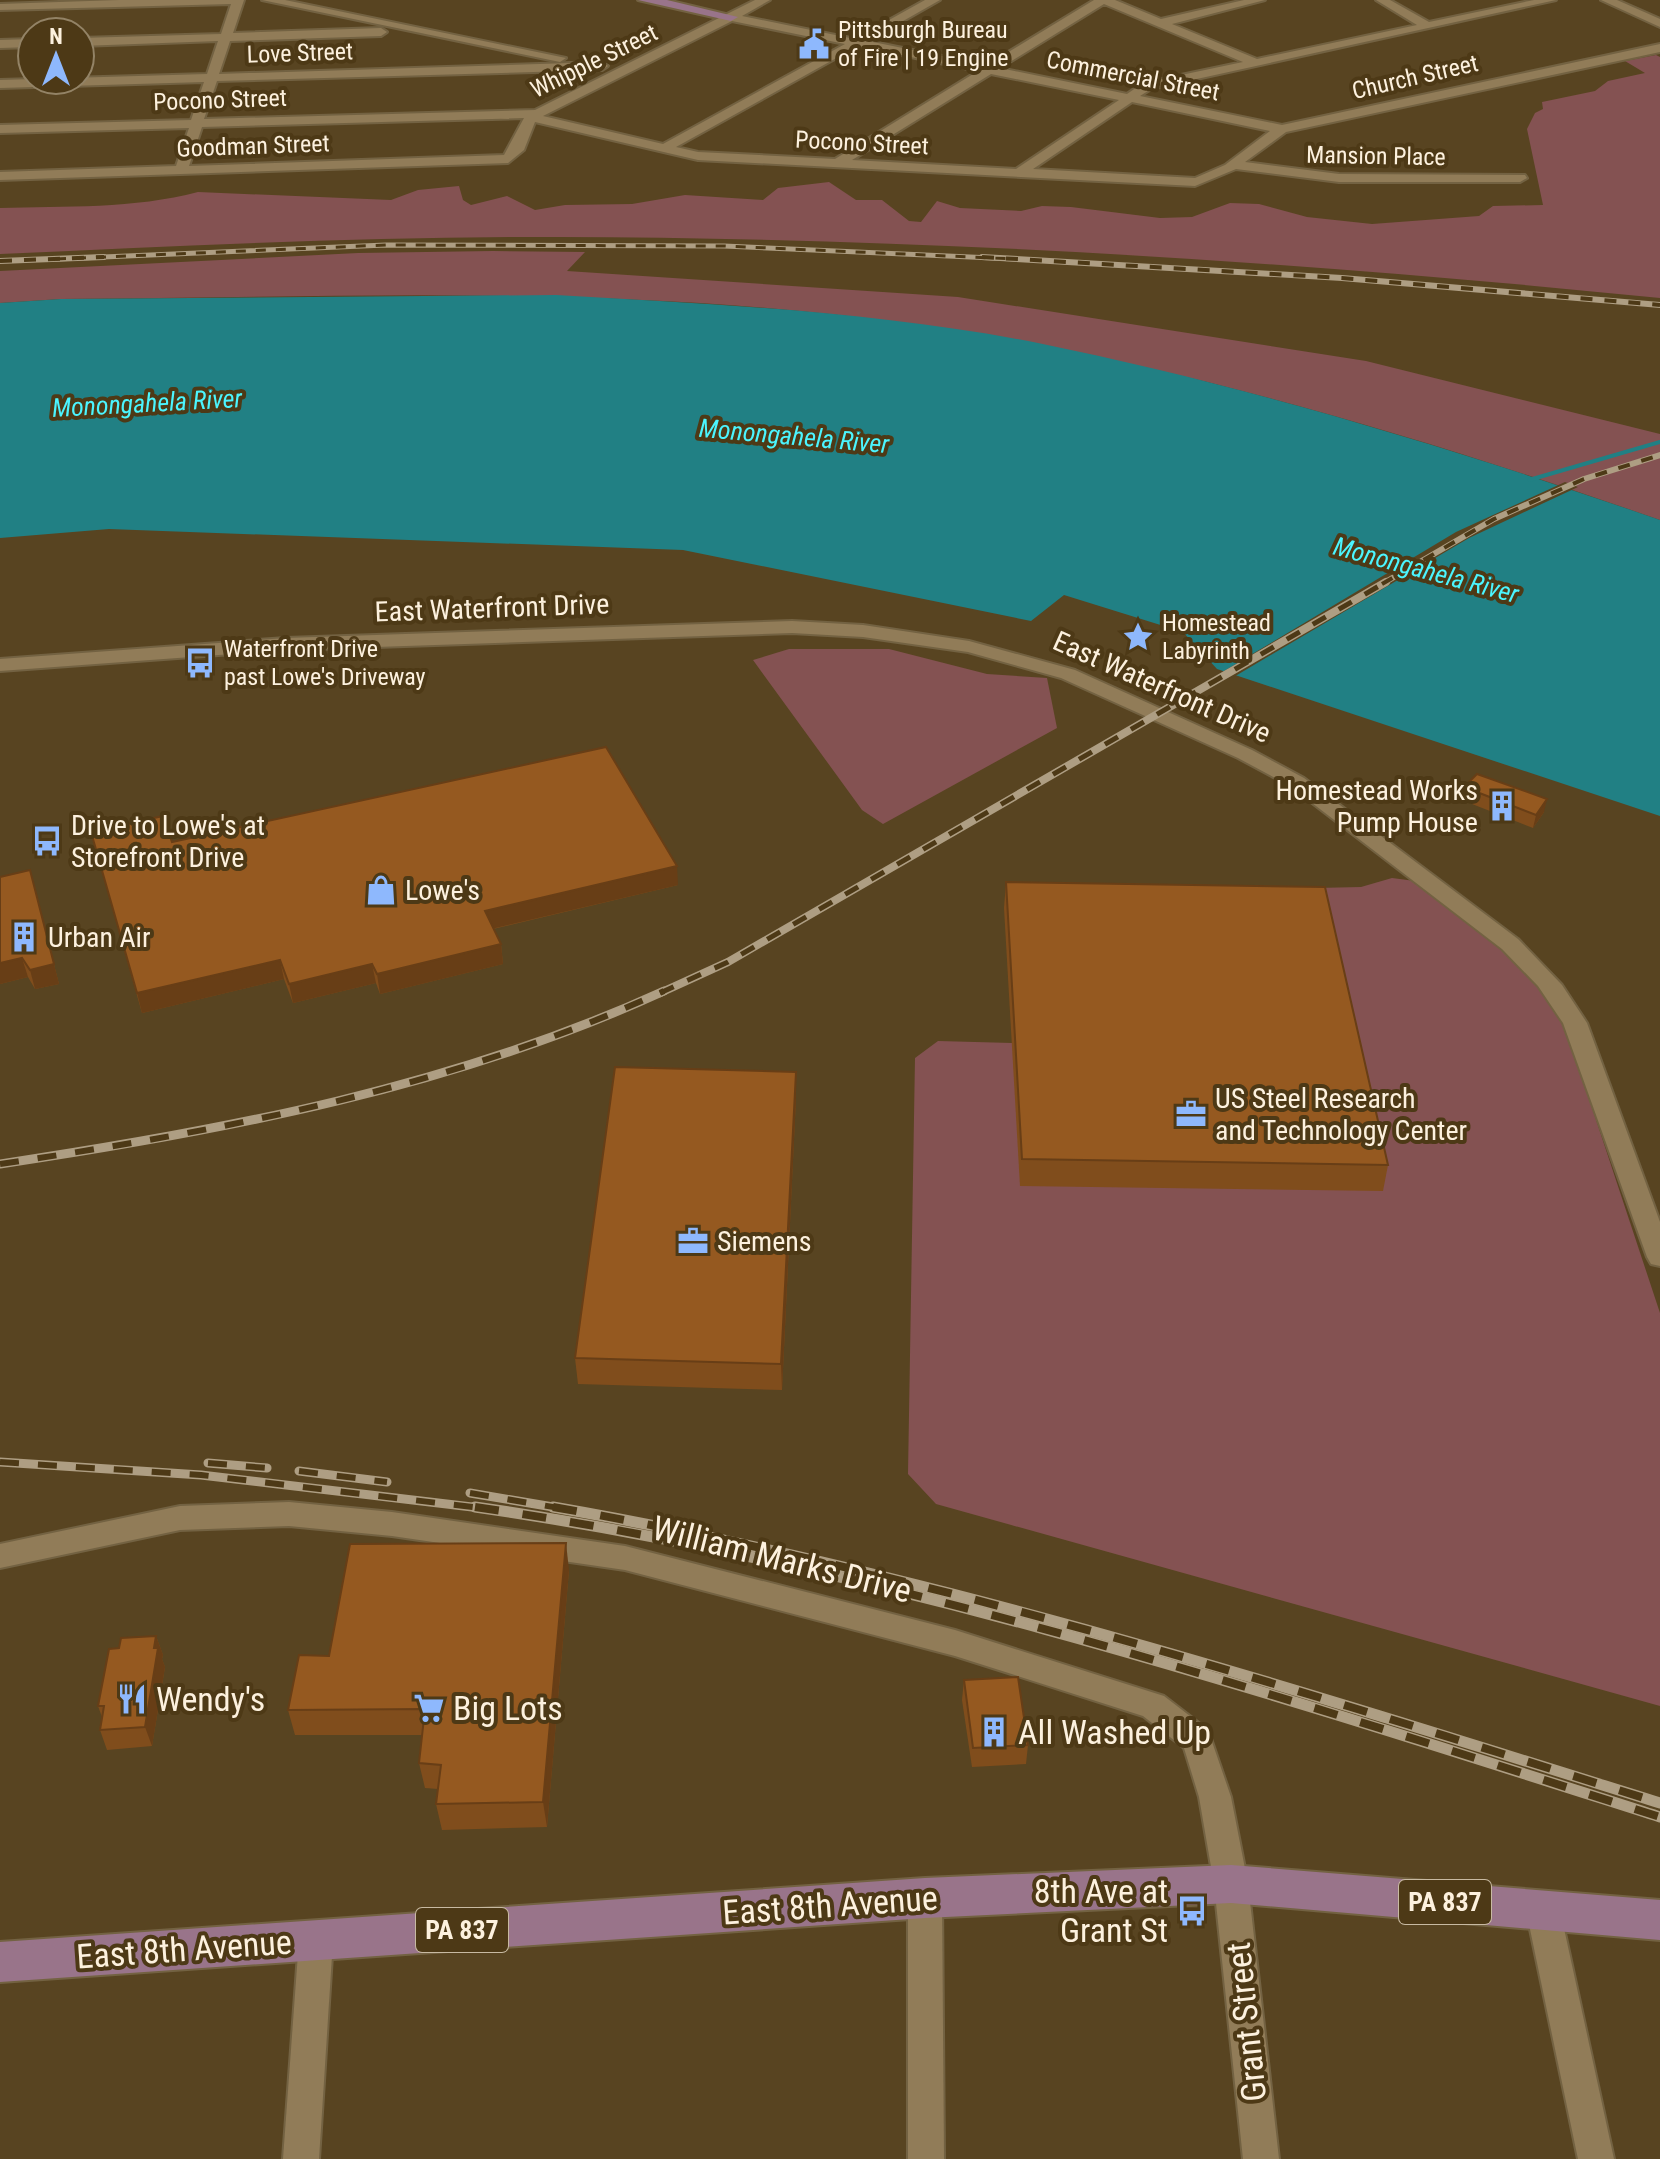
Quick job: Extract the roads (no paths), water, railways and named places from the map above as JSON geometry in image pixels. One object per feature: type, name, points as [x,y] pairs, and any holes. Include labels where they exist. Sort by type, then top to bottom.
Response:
[{"type":"main road","name":"Commercial Street","points":[[645,0],[731,17]]},
{"type":"main road","name":"East 8th Avenue","points":[[0,1962],[925,1898],[1231,1884],[1660,1920]]},
{"type":"street","points":[[0,7],[236,0],[181,170]]},
{"type":"street","points":[[268,0],[626,70]]},
{"type":"street","name":"Whipple Street","points":[[508,159],[517,150],[534,115],[764,0]]},
{"type":"street","points":[[663,149],[934,0]]},
{"type":"street","points":[[836,164],[1103,0],[1256,63]]},
{"type":"street","points":[[1160,23],[1259,0]]},
{"type":"street","points":[[1382,0],[1427,26]]},
{"type":"street","points":[[1019,173],[1147,86],[1524,2],[1550,0]]},
{"type":"street","points":[[1607,0],[1660,23]]},
{"type":"street","name":"Commercial Street","points":[[731,17],[1282,129]]},
{"type":"street","points":[[96,42],[423,31]]},
{"type":"street","name":"Church Street","points":[[1195,182],[1209,180],[1262,139],[1282,129],[1660,48]]},
{"type":"street","name":"Love Street","points":[[0,84],[602,66]]},
{"type":"street","name":"Pocono Street","points":[[0,129],[534,115],[663,149],[712,158],[1195,182]]},
{"type":"street","name":"Goodman Street","points":[[0,176],[508,159]]},
{"type":"street","name":"Mansion Place","points":[[1231,164],[1295,176],[1409,182],[1520,178]]},
{"type":"street","name":"East Waterfront Drive","points":[[0,665],[272,645],[792,627],[863,631],[958,645],[1068,674],[1245,754],[1307,788],[1510,944],[1536,968],[1554,987],[1575,1023],[1660,1257]]},
{"type":"street","name":"William Marks Drive","points":[[0,1556],[180,1518],[289,1514],[392,1524],[625,1558],[955,1643],[1153,1706],[1197,1740],[1215,1797],[1231,1884]]},
{"type":"street","name":"Grant Street","points":[[1231,1884],[1261,2159]]},
{"type":"street","points":[[925,1898],[926,2159]]},
{"type":"street","points":[[1543,1910],[1596,2159]]},
{"type":"street","points":[[301,2159],[316,1940]]},
{"type":"water","name":"Monongahela River","points":[[556,295],[858,317],[1038,343],[1196,379],[1352,421],[1660,520],[1660,816],[1217,669],[1183,632],[1064,595],[1031,621],[683,550],[109,529],[0,538],[0,303],[61,299]]},
{"type":"waterway","points":[[1529,480],[1660,442]]},
{"type":"railway","points":[[95,257],[386,245],[724,246],[1015,259]]},
{"type":"railway","points":[[0,261],[95,257]]},
{"type":"railway","points":[[56,259],[95,257]]},
{"type":"railway","points":[[95,257],[104,257]]},
{"type":"railway","points":[[982,257],[1342,278],[1660,305]]},
{"type":"railway","points":[[1382,584],[1494,519],[1584,479],[1660,455]]},
{"type":"railway","points":[[660,993],[728,962],[1386,582]]},
{"type":"railway","points":[[0,1164],[170,1136],[338,1101],[504,1054],[664,991]]},
{"type":"railway","points":[[0,1462],[201,1475],[482,1508]]},
{"type":"railway","points":[[208,1463],[267,1468]]},
{"type":"railway","points":[[299,1471],[387,1482]]},
{"type":"railway","points":[[470,1493],[565,1509]]},
{"type":"railway","points":[[475,1507],[482,1508]]},
{"type":"railway","points":[[553,1507],[694,1534],[973,1599],[1249,1676],[1660,1803]]},
{"type":"railway","points":[[482,1508],[489,1509]]},
{"type":"railway","points":[[482,1508],[627,1532],[777,1562],[926,1598],[1221,1680],[1660,1817]]},
{"type":"place","name":"Pittsburgh Bureau of Fire | 19 Engine","points":[[814,44]]},
{"type":"place","name":"Homestead Labyrinth","points":[[1138,637]]},
{"type":"place","name":"Waterfront Drive past Lowe's Driveway","points":[[200,663]]},
{"type":"place","name":"Homestead Works Pump House","points":[[1502,806]]},
{"type":"place","name":"Drive to Lowe's at Storefront Drive","points":[[47,841]]},
{"type":"place","name":"Lowe's","points":[[381,890]]},
{"type":"place","name":"Urban Air","points":[[24,937]]},
{"type":"place","name":"US Steel Research and Technology Center","points":[[1191,1114]]},
{"type":"place","name":"Siemens","points":[[693,1241]]},
{"type":"place","name":"Wendy's","points":[[132,1699]]},
{"type":"place","name":"Big Lots","points":[[429,1708]]},
{"type":"place","name":"All Washed Up","points":[[994,1732]]},
{"type":"place","name":"8th Ave at Grant St","points":[[1192,1911]]}]
